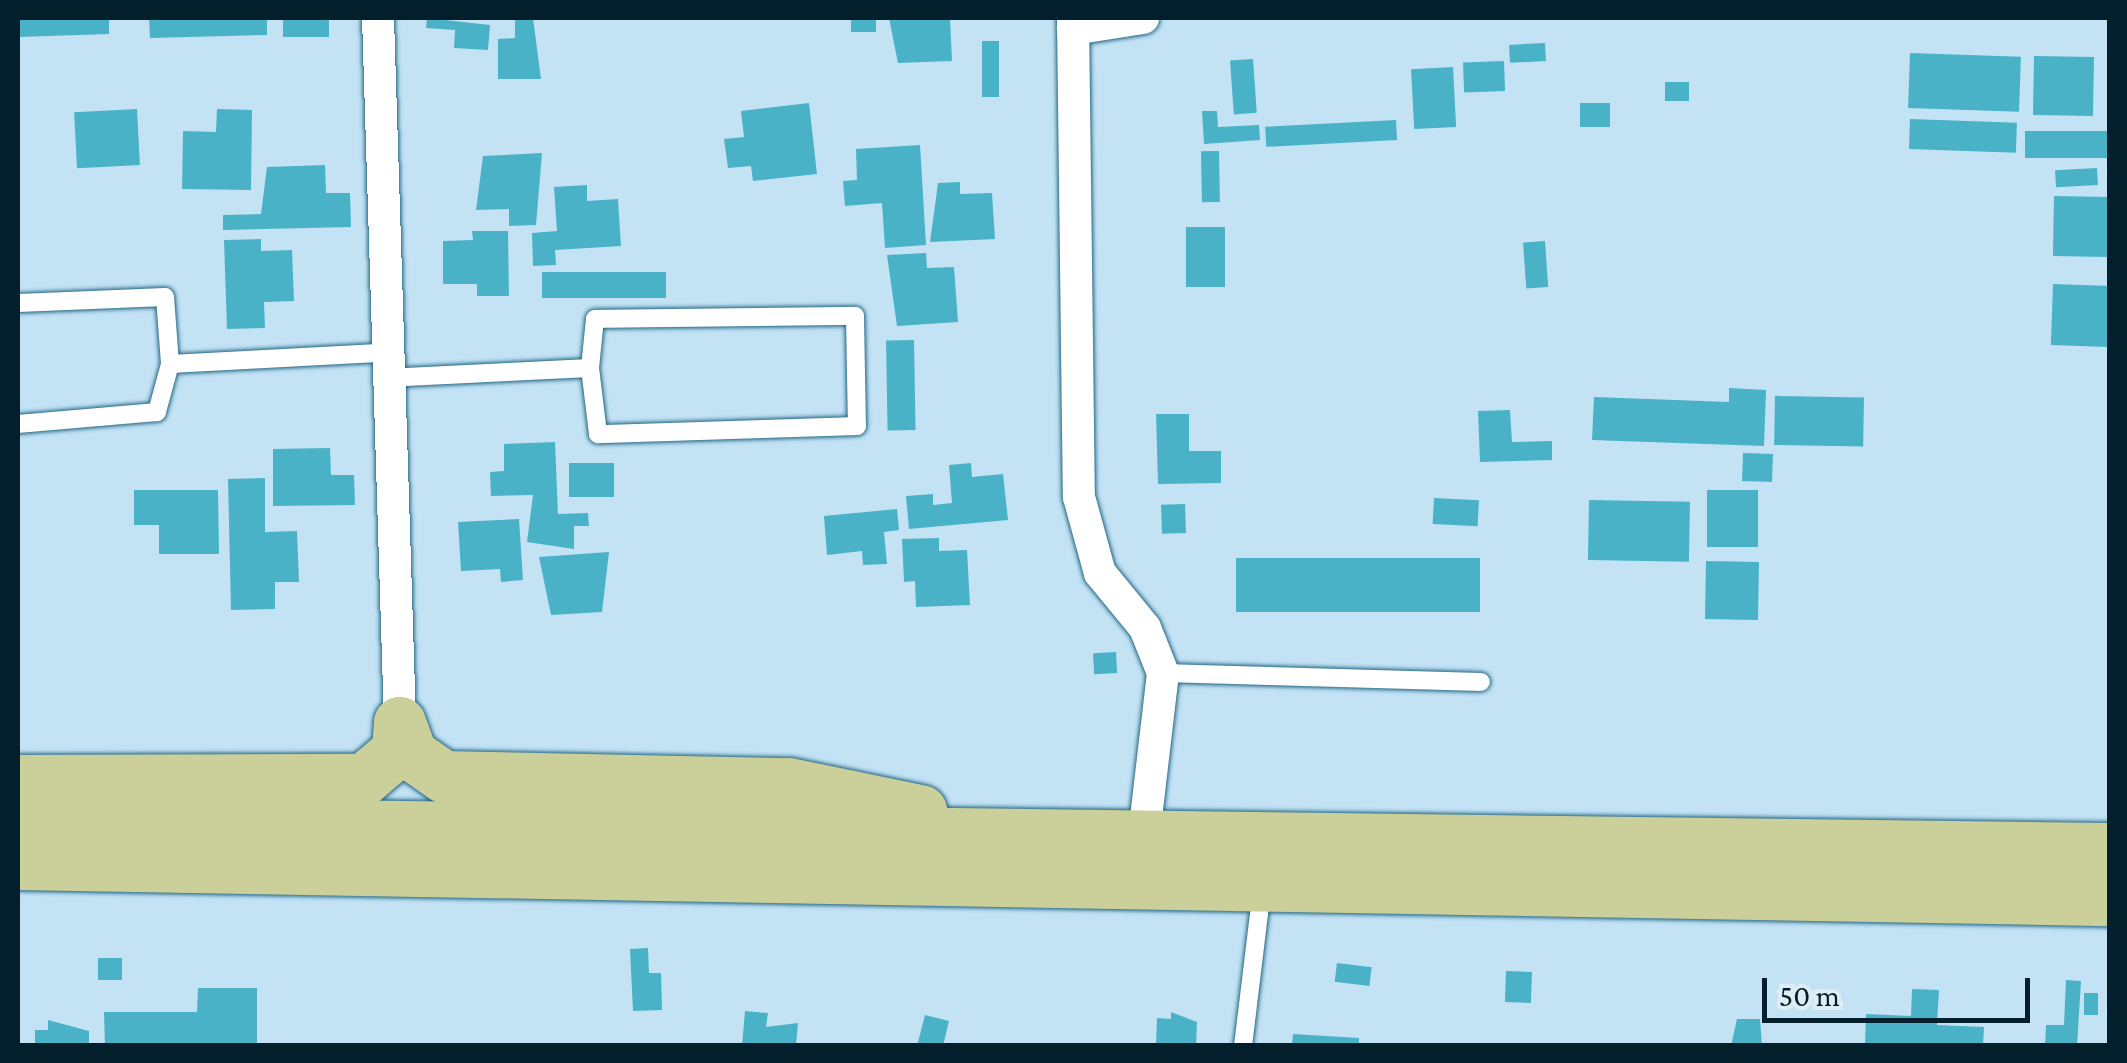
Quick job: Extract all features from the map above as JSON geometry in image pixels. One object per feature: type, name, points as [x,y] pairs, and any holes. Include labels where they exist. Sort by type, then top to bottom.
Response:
[{"type":"main road","points":[[18,781],[364,780],[398,751],[400,723]]},
{"type":"main road","points":[[400,723],[411,754],[444,777],[789,784],[1040,836]]},
{"type":"main road","points":[[18,822],[2110,850]]},
{"type":"main road","points":[[18,864],[2110,900]]},
{"type":"street","points":[[378,18],[384,365],[400,723]]},
{"type":"street","points":[[1143,18],[1073,23],[1079,497],[1100,573],[1145,628],[1163,672],[1144,835]]},
{"type":"lane","points":[[18,303],[165,297],[170,364],[158,412],[18,424]]},
{"type":"lane","points":[[855,316],[857,426],[598,434],[590,368],[595,319],[855,316]]},
{"type":"lane","points":[[170,364],[590,368]]},
{"type":"lane","points":[[1163,672],[1481,682]]},
{"type":"lane","points":[[1243,1046],[1262,888]]},
{"type":"building","points":[[18,18],[109,18],[109,34],[18,37]]},
{"type":"building","points":[[149,18],[267,18],[267,35],[150,38]]},
{"type":"building","points":[[283,18],[329,18],[329,37],[283,37]]},
{"type":"building","points":[[427,18],[490,25],[488,50],[454,48],[455,30],[426,28]]},
{"type":"building","points":[[515,18],[533,18],[541,79],[498,79],[498,39],[515,38]]},
{"type":"building","points":[[851,18],[876,18],[876,32],[851,32]]},
{"type":"building","points":[[889,18],[950,18],[952,61],[898,63]]},
{"type":"building","points":[[982,41],[999,41],[999,97],[982,97]]},
{"type":"building","points":[[1545,43],[1546,61],[1510,63],[1509,45]]},
{"type":"building","points":[[1910,53],[2021,57],[2019,112],[1908,108]]},
{"type":"building","points":[[2034,56],[2094,57],[2093,116],[2033,115]]},
{"type":"building","points":[[1253,59],[1257,113],[1234,114],[1230,61]]},
{"type":"building","points":[[1504,61],[1505,91],[1464,92],[1463,62]]},
{"type":"building","points":[[1453,67],[1456,127],[1414,129],[1411,69]]},
{"type":"building","points":[[1665,82],[1689,82],[1689,101],[1665,101]]},
{"type":"building","points":[[809,103],[817,174],[753,181],[751,166],[728,168],[724,139],[744,137],[741,111]]},
{"type":"building","points":[[1580,103],[1610,103],[1610,127],[1580,127]]},
{"type":"building","points":[[137,109],[140,165],[77,168],[74,112]]},
{"type":"building","points":[[217,109],[252,110],[251,190],[182,189],[183,131],[216,132]]},
{"type":"building","points":[[1202,111],[1217,111],[1218,127],[1259,125],[1260,140],[1204,144]]},
{"type":"building","points":[[1910,119],[2017,123],[2016,153],[1909,149]]},
{"type":"building","points":[[1396,120],[1397,140],[1266,147],[1265,127]]},
{"type":"building","points":[[2025,131],[2110,131],[2110,158],[2025,158]]},
{"type":"building","points":[[920,145],[926,245],[885,248],[882,203],[845,206],[843,181],[857,180],[856,149]]},
{"type":"building","points":[[1201,151],[1219,151],[1220,202],[1202,202]]},
{"type":"building","points":[[542,153],[536,225],[509,226],[509,209],[476,210],[483,156]]},
{"type":"building","points":[[325,165],[326,193],[350,193],[351,227],[223,230],[223,215],[261,214],[267,167]]},
{"type":"building","points":[[2097,168],[2098,185],[2056,187],[2055,170]]},
{"type":"building","points":[[960,182],[960,194],[992,193],[995,239],[930,242],[938,183]]},
{"type":"building","points":[[587,185],[587,201],[618,199],[621,246],[555,250],[556,265],[533,266],[532,233],[557,231],[554,187]]},
{"type":"building","points":[[2054,196],[2110,197],[2109,257],[2053,256]]},
{"type":"building","points":[[1186,227],[1225,227],[1225,287],[1186,287]]},
{"type":"building","points":[[472,231],[508,231],[509,296],[477,296],[477,284],[443,284],[443,241],[473,240]]},
{"type":"building","points":[[261,239],[261,251],[292,250],[294,301],[264,302],[265,328],[227,329],[224,240]]},
{"type":"building","points":[[1545,241],[1548,287],[1526,288],[1523,243]]},
{"type":"building","points":[[926,253],[927,268],[954,267],[958,322],[897,326],[887,255]]},
{"type":"building","points":[[542,272],[666,272],[666,298],[542,298]]},
{"type":"building","points":[[2053,284],[2110,286],[2108,347],[2051,345]]},
{"type":"building","points":[[886,340],[914,340],[916,430],[888,430]]},
{"type":"building","points":[[1729,388],[1766,390],[1764,446],[1592,440],[1594,397],[1729,402]]},
{"type":"building","points":[[1775,396],[1864,398],[1863,447],[1774,445]]},
{"type":"building","points":[[1510,410],[1512,442],[1552,441],[1552,460],[1480,462],[1478,411]]},
{"type":"building","points":[[1156,414],[1189,414],[1189,451],[1221,451],[1221,483],[1158,484]]},
{"type":"building","points":[[555,442],[558,514],[588,513],[589,526],[574,526],[574,549],[527,542],[533,495],[491,496],[490,472],[504,471],[504,444]]},
{"type":"building","points":[[330,448],[331,475],[354,475],[355,505],[273,506],[273,449]]},
{"type":"building","points":[[1743,453],[1773,454],[1772,482],[1742,481]]},
{"type":"building","points":[[569,463],[614,463],[614,497],[569,497]]},
{"type":"building","points":[[971,463],[972,477],[1003,474],[1008,520],[909,529],[906,496],[933,494],[933,505],[952,503],[949,465]]},
{"type":"building","points":[[265,478],[265,532],[297,531],[299,582],[275,582],[275,609],[231,610],[228,479]]},
{"type":"building","points":[[134,490],[218,490],[219,554],[159,554],[159,525],[134,525]]},
{"type":"building","points":[[1707,490],[1758,490],[1758,547],[1707,547]]},
{"type":"building","points":[[1434,498],[1479,500],[1478,526],[1433,524]]},
{"type":"building","points":[[1589,500],[1690,502],[1689,562],[1588,560]]},
{"type":"building","points":[[1185,504],[1186,533],[1162,534],[1161,505]]},
{"type":"building","points":[[897,509],[899,530],[884,532],[887,564],[863,565],[862,551],[827,555],[824,516]]},
{"type":"building","points":[[519,519],[523,580],[501,582],[500,569],[461,571],[458,522]]},
{"type":"building","points":[[939,538],[939,551],[967,550],[970,605],[916,607],[915,581],[904,582],[902,539]]},
{"type":"building","points":[[609,552],[602,612],[551,615],[539,557]]},
{"type":"building","points":[[1236,558],[1480,558],[1480,612],[1236,612]]},
{"type":"building","points":[[1706,561],[1759,562],[1758,620],[1705,619]]},
{"type":"building","points":[[1116,652],[1117,673],[1094,674],[1093,653]]},
{"type":"building","points":[[648,948],[649,973],[661,973],[662,1010],[633,1011],[630,949]]},
{"type":"building","points":[[98,958],[122,958],[122,980],[98,980]]},
{"type":"building","points":[[1337,963],[1372,967],[1369,986],[1335,982]]},
{"type":"building","points":[[1506,971],[1532,972],[1531,1003],[1505,1002]]},
{"type":"building","points":[[2066,980],[2081,981],[2077,1046],[2045,1046],[2046,1025],[2064,1025]]},
{"type":"building","points":[[198,988],[257,988],[257,1046],[105,1046],[104,1012],[197,1012]]},
{"type":"building","points":[[1912,989],[1939,990],[1937,1025],[1984,1027],[1983,1046],[1865,1046],[1866,1014],[1911,1016]]},
{"type":"building","points":[[2084,993],[2098,993],[2098,1015],[2084,1015]]},
{"type":"building","points":[[745,1011],[768,1013],[766,1027],[798,1023],[796,1046],[742,1046]]},
{"type":"building","points":[[1171,1012],[1197,1022],[1196,1046],[1156,1046],[1157,1018],[1171,1019]]},
{"type":"building","points":[[925,1015],[949,1021],[943,1046],[917,1046]]},
{"type":"building","points":[[1737,1019],[1760,1019],[1762,1046],[1731,1046]]},
{"type":"building","points":[[48,1020],[89,1031],[89,1046],[35,1046],[35,1030],[48,1030]]},
{"type":"building","points":[[1293,1034],[1359,1038],[1359,1046],[1292,1046]]}]
